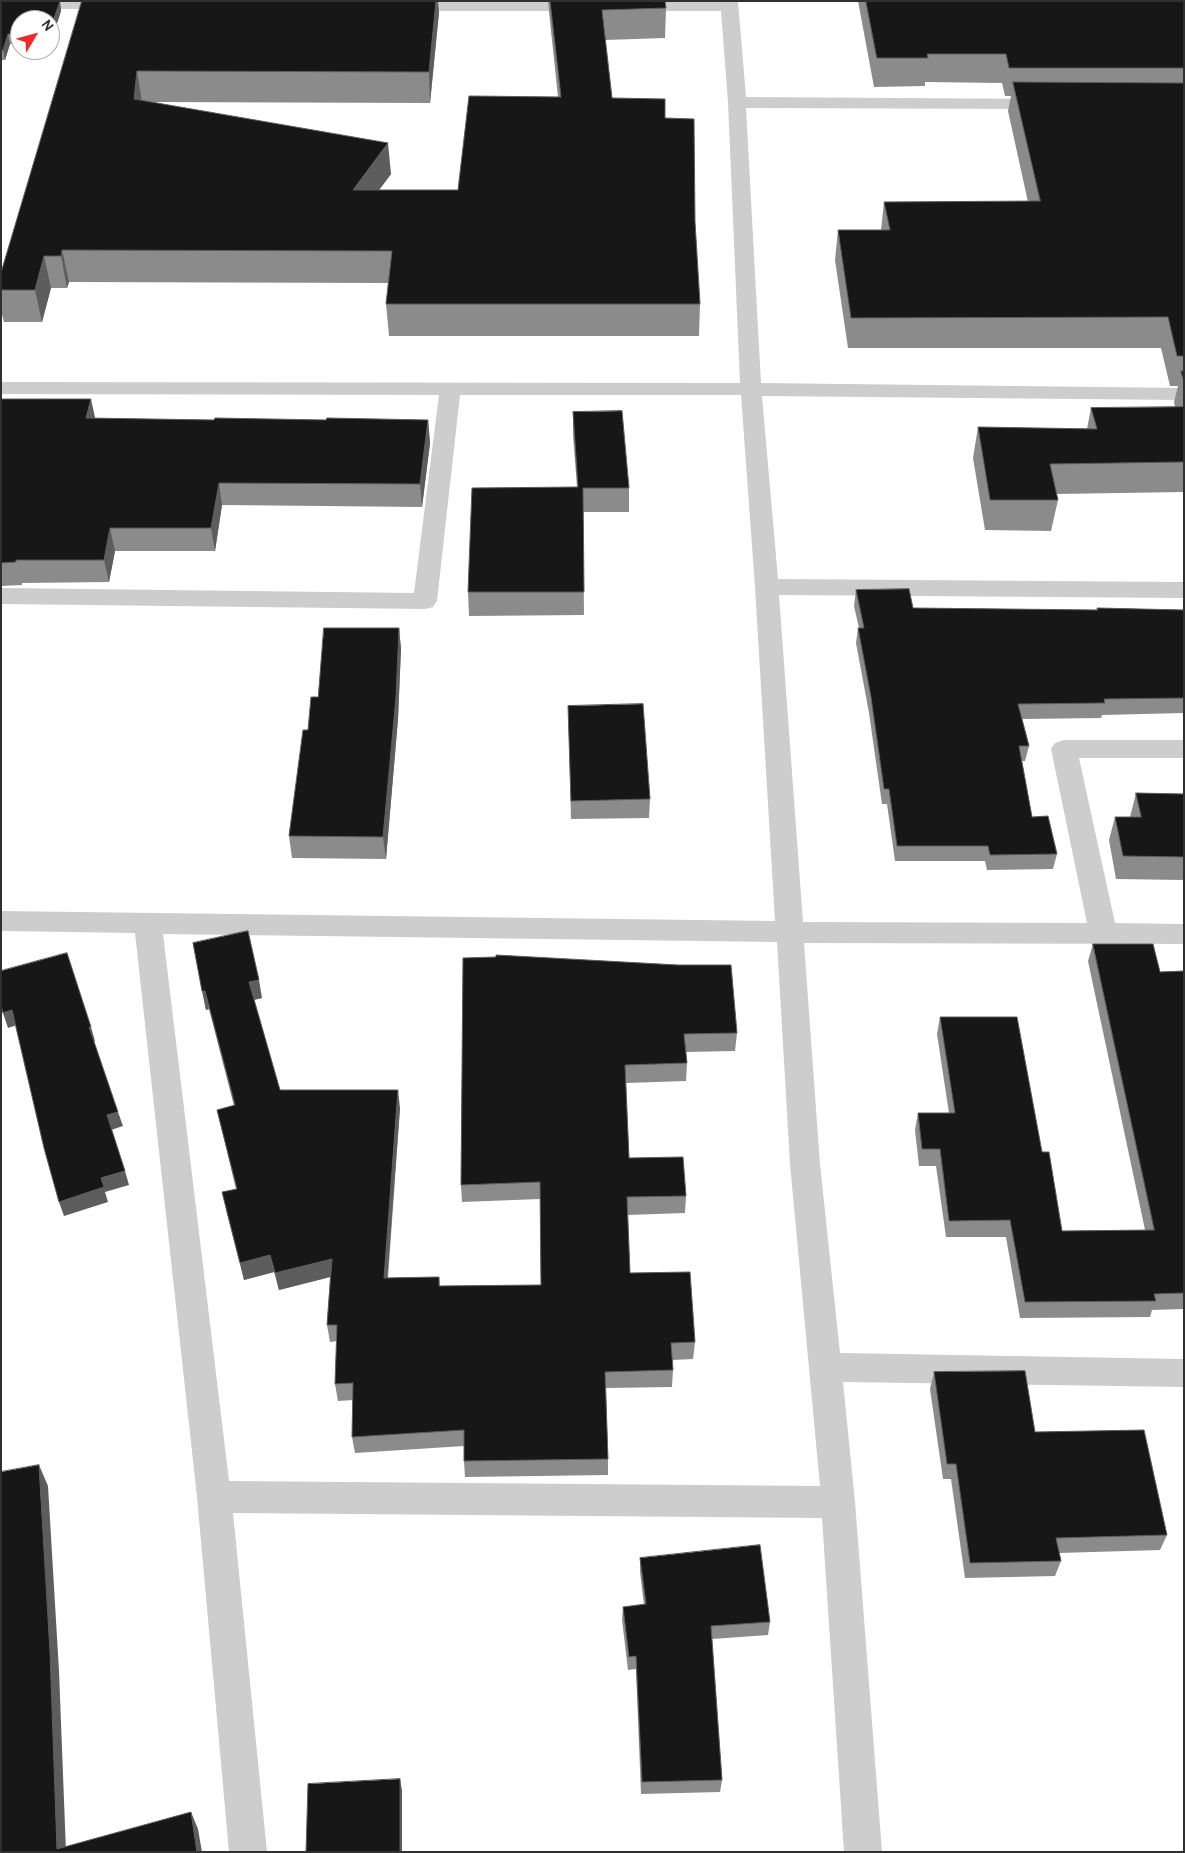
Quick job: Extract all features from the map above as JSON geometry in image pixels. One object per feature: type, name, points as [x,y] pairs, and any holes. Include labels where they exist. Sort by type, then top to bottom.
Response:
[{"type":"street","points":[[382,6],[605,6],[729,3],[737,102],[751,389],[767,587],[805,1164],[838,1502],[863,1852]]},
{"type":"street","points":[[1,4],[138,4]]},
{"type":"street","points":[[737,102],[1065,104]]},
{"type":"street","points":[[1,388],[751,389],[1184,394]]},
{"type":"street","points":[[1,596],[426,601],[450,390]]},
{"type":"street","points":[[767,587],[1184,590]]},
{"type":"street","points":[[1103,933],[1064,749],[1184,749]]},
{"type":"street","points":[[1,921],[789,932],[1184,934]]},
{"type":"street","points":[[148,922],[214,1497],[248,1852]]},
{"type":"street","points":[[825,1367],[1184,1373]]},
{"type":"street","points":[[214,1497],[838,1502]]},
{"type":"building","points":[[1,1],[60,1],[57,10],[10,10],[10,34],[8,34],[3,50],[1,50]]},
{"type":"building","points":[[82,1],[436,1],[429,72],[137,71],[134,99],[388,143],[353,190],[458,190],[469,96],[561,97],[550,1],[665,1],[666,8],[602,10],[612,98],[665,99],[665,118],[694,119],[695,222],[700,304],[386,304],[392,251],[62,250],[61,256],[44,256],[35,290],[1,290],[1,273]]},
{"type":"building","points":[[866,1],[1184,1],[1184,68],[1009,68],[1006,54],[927,54],[928,58],[877,58]]},
{"type":"building","points":[[1013,82],[1184,83],[1184,356],[1177,356],[1168,317],[851,318],[838,230],[890,230],[884,202],[1040,201]]},
{"type":"building","points":[[1181,371],[1184,371],[1184,382]]},
{"type":"building","points":[[1,399],[91,399],[86,418],[428,420],[420,484],[219,483],[211,528],[110,528],[104,560],[16,560],[16,562],[1,563]]},
{"type":"building","points":[[1184,407],[1184,462],[1050,464],[1058,500],[990,500],[978,427],[1097,429],[1091,408]]},
{"type":"building","points":[[622,411],[629,488],[583,488],[584,592],[468,592],[472,488],[578,487],[573,412]]},
{"type":"building","points":[[909,589],[913,608],[1184,610],[1184,698],[1104,699],[1105,703],[1018,704],[1029,746],[1019,746],[1032,817],[1048,816],[1057,854],[990,855],[988,846],[897,846],[889,789],[884,789],[871,697],[858,628],[864,628],[856,590]]},
{"type":"building","points":[[324,628],[399,628],[396,697],[383,837],[289,836],[303,730],[308,730],[311,697],[318,697]]},
{"type":"building","points":[[643,704],[650,799],[571,801],[568,706]]},
{"type":"building","points":[[1136,793],[1184,794],[1184,857],[1123,856],[1115,817],[1141,817]]},
{"type":"building","points":[[248,931],[259,980],[249,982],[280,1090],[398,1090],[384,1278],[439,1277],[439,1286],[541,1285],[540,1182],[461,1185],[463,958],[496,957],[496,955],[678,965],[731,965],[737,1033],[684,1034],[687,1063],[625,1065],[629,1158],[683,1157],[686,1196],[627,1197],[630,1273],[690,1272],[695,1342],[671,1343],[673,1370],[605,1372],[608,1459],[464,1461],[464,1430],[352,1437],[353,1383],[335,1384],[337,1325],[327,1325],[332,1259],[275,1273],[270,1255],[240,1263],[222,1192],[237,1189],[217,1110],[235,1105],[205,991],[202,991],[193,943]]},
{"type":"building","points":[[1093,944],[1153,944],[1160,972],[1184,971],[1184,1293],[1154,1294],[1156,1301],[1025,1302],[1010,1220],[949,1221],[940,1149],[922,1149],[918,1113],[955,1113],[940,1017],[1017,1017],[1042,1152],[1049,1152],[1062,1231],[1154,1230]]},
{"type":"building","points":[[67,953],[91,1027],[89,1027],[118,1112],[107,1115],[125,1171],[101,1178],[104,1187],[59,1202],[44,1148],[12,1010],[3,1013],[1,1006],[1,971]]},
{"type":"building","points":[[1025,1371],[1035,1432],[1144,1430],[1167,1535],[1056,1538],[1061,1561],[970,1563],[956,1464],[947,1464],[934,1372]]},
{"type":"building","points":[[39,1465],[50,1652],[57,1849],[191,1812],[197,1852],[1,1852],[1,1472]]},
{"type":"building","points":[[760,1545],[770,1622],[711,1626],[722,1780],[642,1782],[636,1656],[629,1657],[623,1607],[646,1604],[640,1558]]},
{"type":"building","points":[[400,1779],[400,1852],[306,1852],[308,1784]]}]
